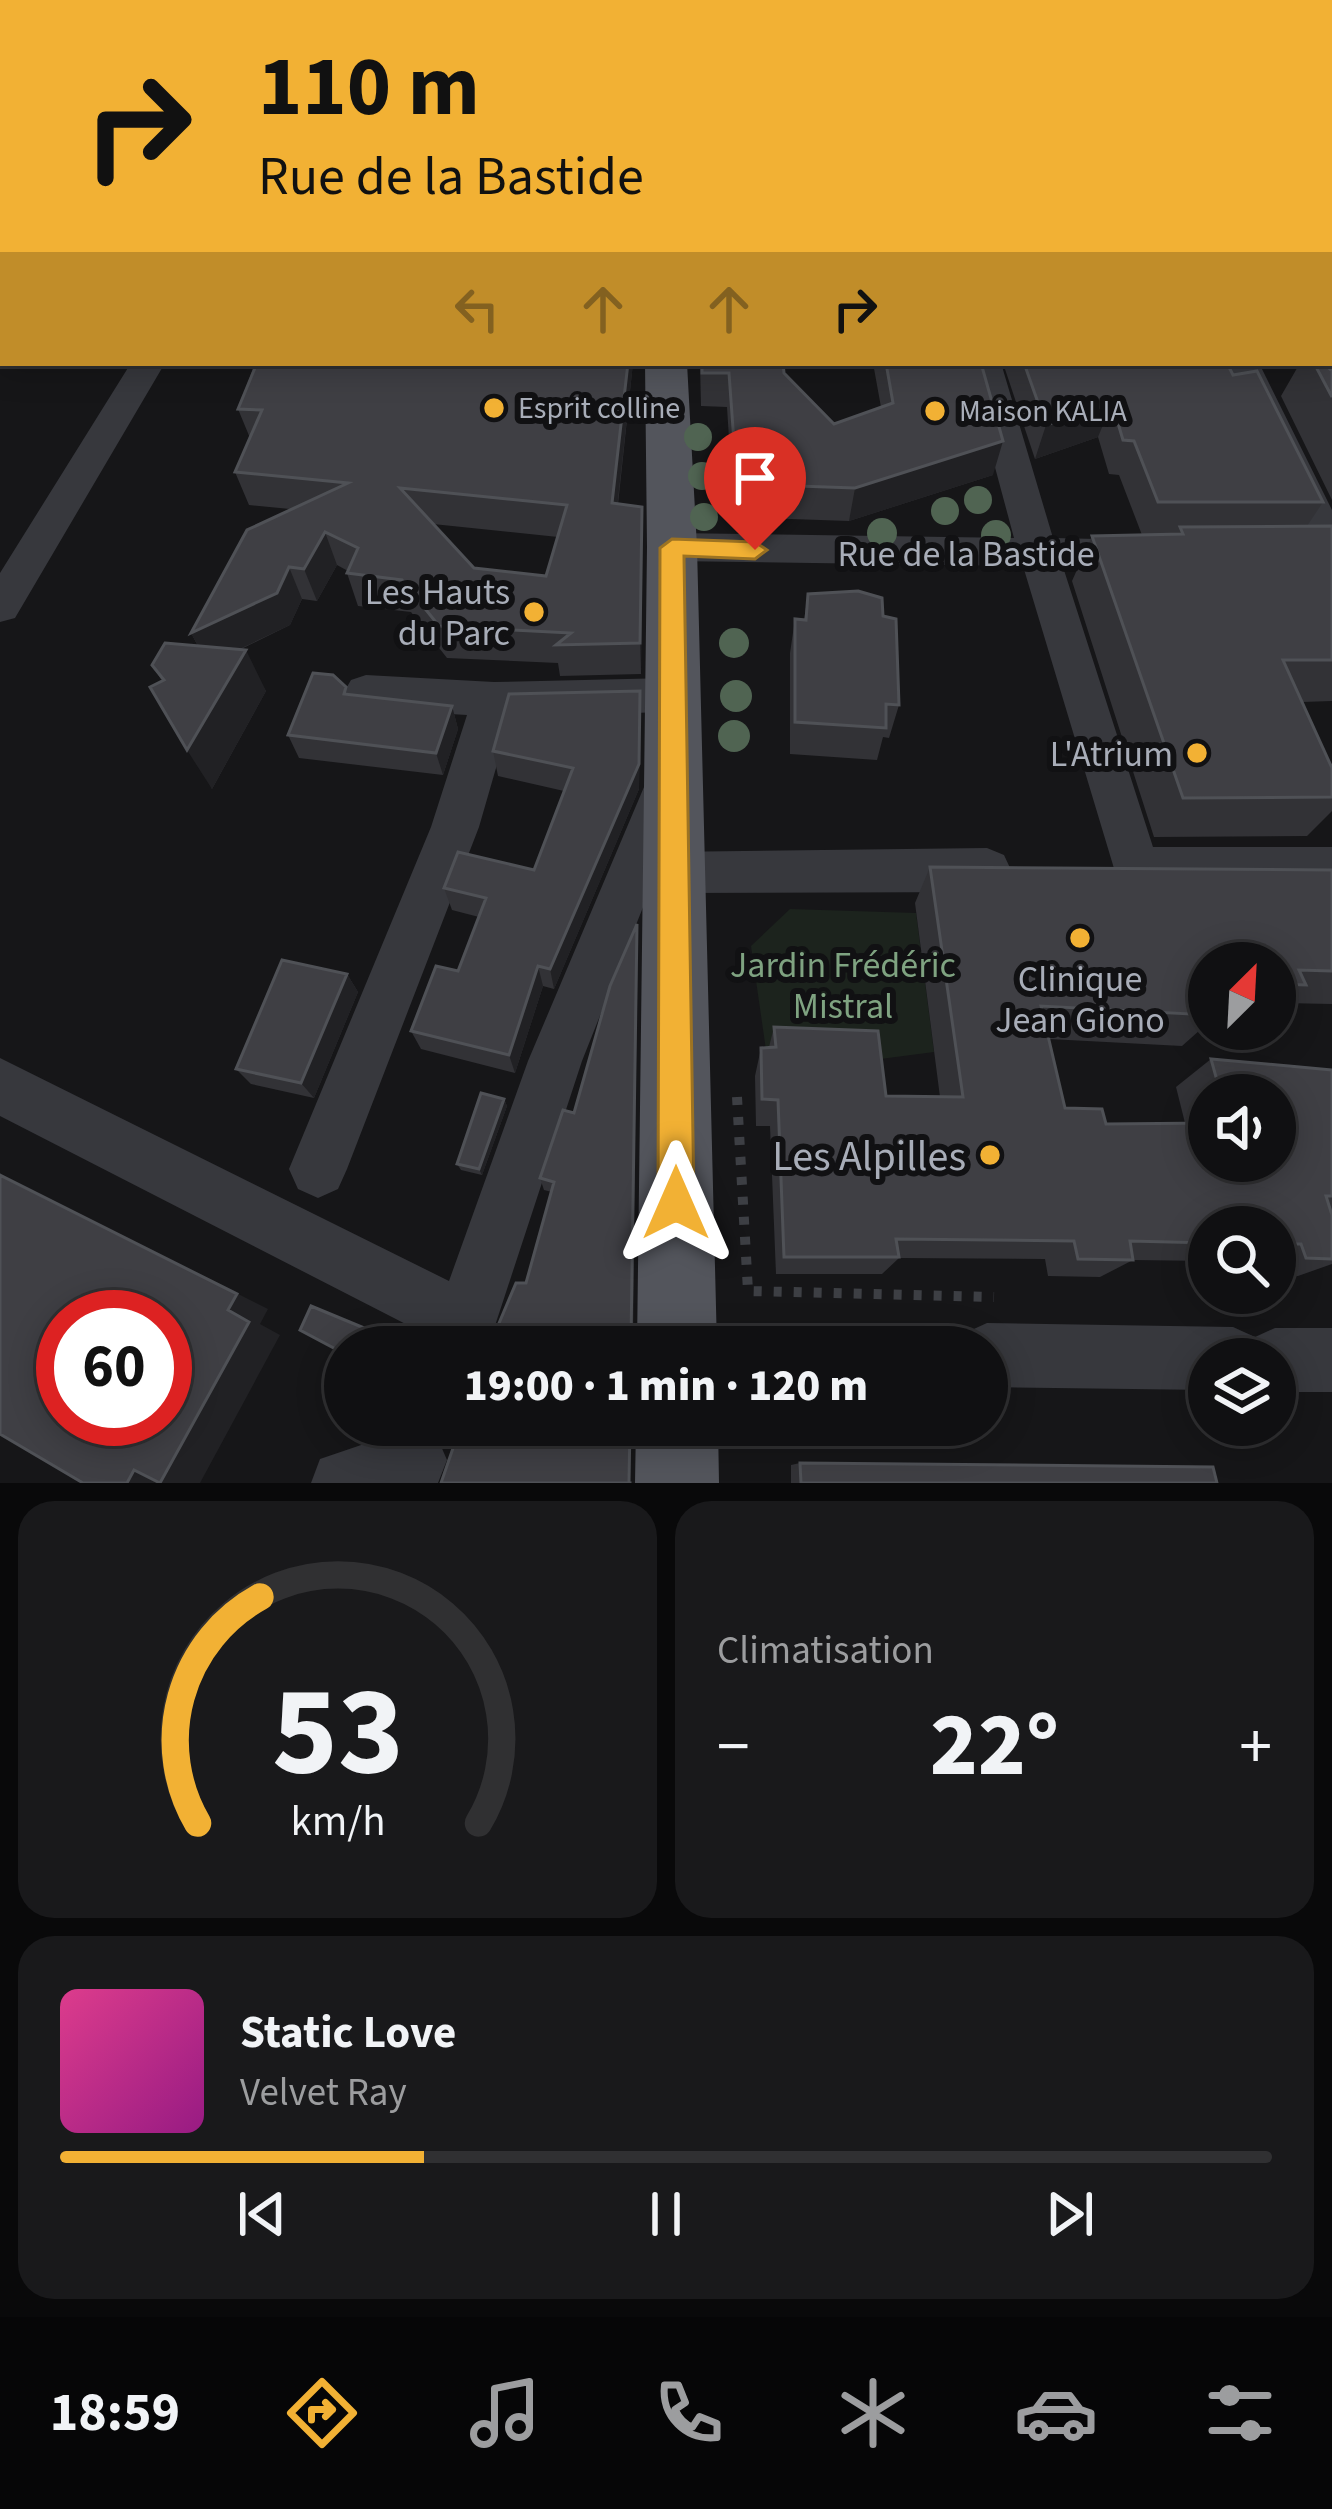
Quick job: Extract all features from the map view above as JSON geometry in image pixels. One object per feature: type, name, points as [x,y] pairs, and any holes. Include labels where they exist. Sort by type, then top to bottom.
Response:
[{"type":"main road","points":[[666,366],[672,548],[677,1326]]},
{"type":"main road","points":[[677,1446],[677,1483]]},
{"type":"street","points":[[0,607],[146,366]]},
{"type":"street","points":[[985,366],[1136,869]]},
{"type":"street","points":[[1243,366],[1321,552]]},
{"type":"street","name":"Rue de la Bastide","points":[[672,548],[1190,554]]},
{"type":"street","points":[[366,692],[494,699],[670,695]]},
{"type":"street","points":[[318,1169],[455,827],[494,699]]},
{"type":"street","points":[[465,1326],[555,1061],[670,778]]},
{"type":"street","points":[[672,871],[1332,869]]},
{"type":"street","points":[[0,1086],[445,1326]]},
{"type":"street","points":[[1008,1355],[1188,1358]]},
{"type":"street","points":[[1296,1360],[1332,1360]]},
{"type":"street","points":[[344,1483],[416,1456]]},
{"type":"green space","name":"Jardin Frédéric Mistral","points":[[790,909],[916,913],[934,1052],[865,1061],[767,1057],[751,946]]},
{"type":"building","points":[[256,366],[628,366],[612,503],[642,507],[640,643],[556,645],[571,633],[439,626],[402,580],[347,573],[358,548],[325,532],[304,569],[289,567],[277,593],[191,633],[247,530],[348,483],[235,472],[262,410],[238,409]],"holes":[[[400,488],[567,505],[546,576],[474,568]]]},
{"type":"building","points":[[702,366],[783,366],[784,373],[834,424],[893,403],[887,366],[982,366],[1003,441],[855,488],[737,484],[729,373],[702,373]]},
{"type":"building","points":[[1025,366],[1228,366],[1233,375],[1257,371],[1323,502],[1158,502],[1134,441],[1123,440],[1112,403],[1046,425]]},
{"type":"building","points":[[1316,366],[1332,371],[1332,397]]},
{"type":"building","name":"L'Atrium","points":[[1332,526],[1332,660],[1283,660],[1332,768],[1332,797],[1183,798],[1092,536],[1183,534],[1180,527]]},
{"type":"building","points":[[858,591],[882,598],[883,616],[896,619],[899,705],[886,704],[886,728],[795,722],[795,619],[806,620],[808,594]]},
{"type":"building","points":[[165,643],[246,650],[187,750],[150,687],[164,680],[152,665]]},
{"type":"building","points":[[313,673],[333,675],[346,687],[344,694],[452,706],[436,753],[288,735]]},
{"type":"building","points":[[640,691],[639,764],[550,969],[538,966],[509,1055],[411,1031],[436,966],[458,971],[486,898],[444,888],[458,852],[534,870],[573,768],[493,751],[509,694]]},
{"type":"building","points":[[930,867],[1332,870],[1332,971],[1299,970],[1306,985],[1296,985],[1296,942],[1188,942],[1188,1014],[1041,1006],[1065,1108],[1102,1109],[1106,1124],[1188,1123],[1188,1182],[1296,1182],[1296,1074],[1215,1074],[1211,1059],[1332,1070],[1332,1196],[1326,1196],[1332,1215],[1332,1259],[1306,1258],[1301,1244],[1296,1244],[1296,1206],[1188,1206],[1188,1242],[1130,1241],[1133,1260],[1078,1259],[1074,1241],[896,1239],[899,1257],[784,1257],[778,1100],[762,1099],[761,1048],[776,1047],[774,1027],[878,1031],[886,1096],[963,1097]]},
{"type":"building","points":[[637,924],[631,1326],[498,1326],[516,1283],[526,1283],[554,1182],[540,1178],[563,1110],[574,1113],[610,986]]},
{"type":"building","points":[[282,960],[347,974],[301,1083],[236,1069]]},
{"type":"building","points":[[481,1093],[504,1099],[479,1169],[457,1164]]},
{"type":"building","points":[[0,1175],[237,1294],[228,1310],[249,1322],[192,1425],[192,1290],[36,1290],[36,1446],[180,1446],[160,1483],[134,1470],[127,1483],[83,1483],[0,1434]]},
{"type":"building","points":[[311,1306],[359,1326],[324,1326],[324,1343],[300,1330]]},
{"type":"building","points":[[454,1446],[630,1446],[631,1483],[441,1483]]},
{"type":"building","points":[[800,1463],[1213,1467],[1217,1483],[801,1483]]},
{"type":"place","name":"Esprit colline","points":[[494,408]]},
{"type":"place","name":"Maison KALIA","points":[[935,411]]},
{"type":"place","name":"Les Hauts du Parc","points":[[534,612]]},
{"type":"place","name":"L'Atrium","points":[[1197,753]]},
{"type":"place","name":"Clinique Jean Giono","points":[[1080,938]]},
{"type":"place","name":"Les Alpilles","points":[[990,1155]]},
{"type":"route","points":[[676,1203],[672,548],[755,550]]}]
